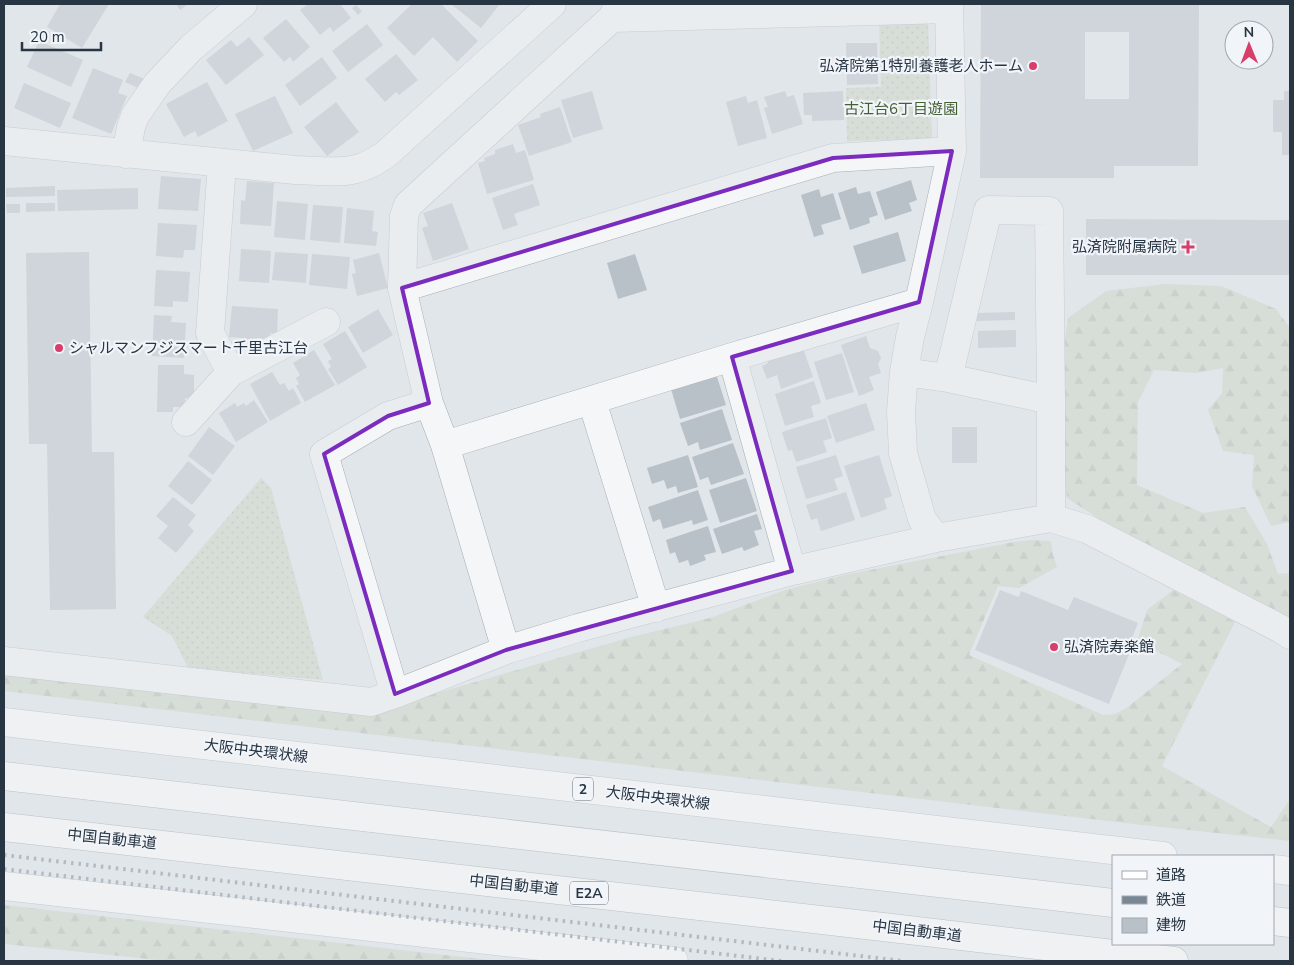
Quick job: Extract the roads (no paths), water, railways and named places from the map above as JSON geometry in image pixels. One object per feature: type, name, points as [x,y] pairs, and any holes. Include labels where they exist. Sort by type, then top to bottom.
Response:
[{"type":"main road","name":"大阪中央環状線","points":[[4,722],[1154,855]]},
{"type":"main road","points":[[4,776],[1112,903]]},
{"type":"main road","name":"中国自動車道","points":[[4,827],[1174,961]]},
{"type":"main road","points":[[1274,869],[1290,871]]},
{"type":"main road","points":[[4,886],[674,961]]},
{"type":"main road","points":[[1274,921],[1290,923]]},
{"type":"street","points":[[126,154],[135,116],[157,84],[191,48],[243,4]]},
{"type":"street","points":[[4,141],[295,170],[339,171],[358,169],[384,155],[552,4]]},
{"type":"street","points":[[506,650],[445,445],[429,402],[402,288],[404,216],[408,205],[615,11],[949,6],[952,151],[910,337],[904,372],[901,411],[903,453],[922,519],[936,538]]},
{"type":"street","points":[[402,288],[833,158],[952,151]]},
{"type":"street","points":[[222,162],[210,332],[231,372]]},
{"type":"street","points":[[948,378],[988,210],[1049,211],[1050,518]]},
{"type":"street","points":[[445,445],[919,302]]},
{"type":"street","points":[[186,422],[231,372],[326,322]]},
{"type":"street","points":[[732,358],[792,571]]},
{"type":"street","points":[[904,372],[948,378],[1051,400]]},
{"type":"street","points":[[592,401],[656,608]]},
{"type":"street","points":[[395,694],[324,454],[388,416],[429,402]]},
{"type":"street","points":[[4,660],[371,702],[506,650],[578,628],[792,571],[936,538],[1050,518],[1087,528],[1290,635]]},
{"type":"railway","points":[[4,855],[903,961]]},
{"type":"railway","points":[[4,869],[781,961]]},
{"type":"place","name":"弘済院第1特別養護老人ホーム","points":[[1033,66]]},
{"type":"place","name":"弘済院附属病院","points":[[1188,247]]},
{"type":"place","name":"シャルマンフジスマート千里古江台","points":[[59,348]]},
{"type":"place","name":"弘済院寿楽館","points":[[1054,647]]},
{"type":"park label","name":"古江台6丁目遊園","points":[[901,109]]}]
